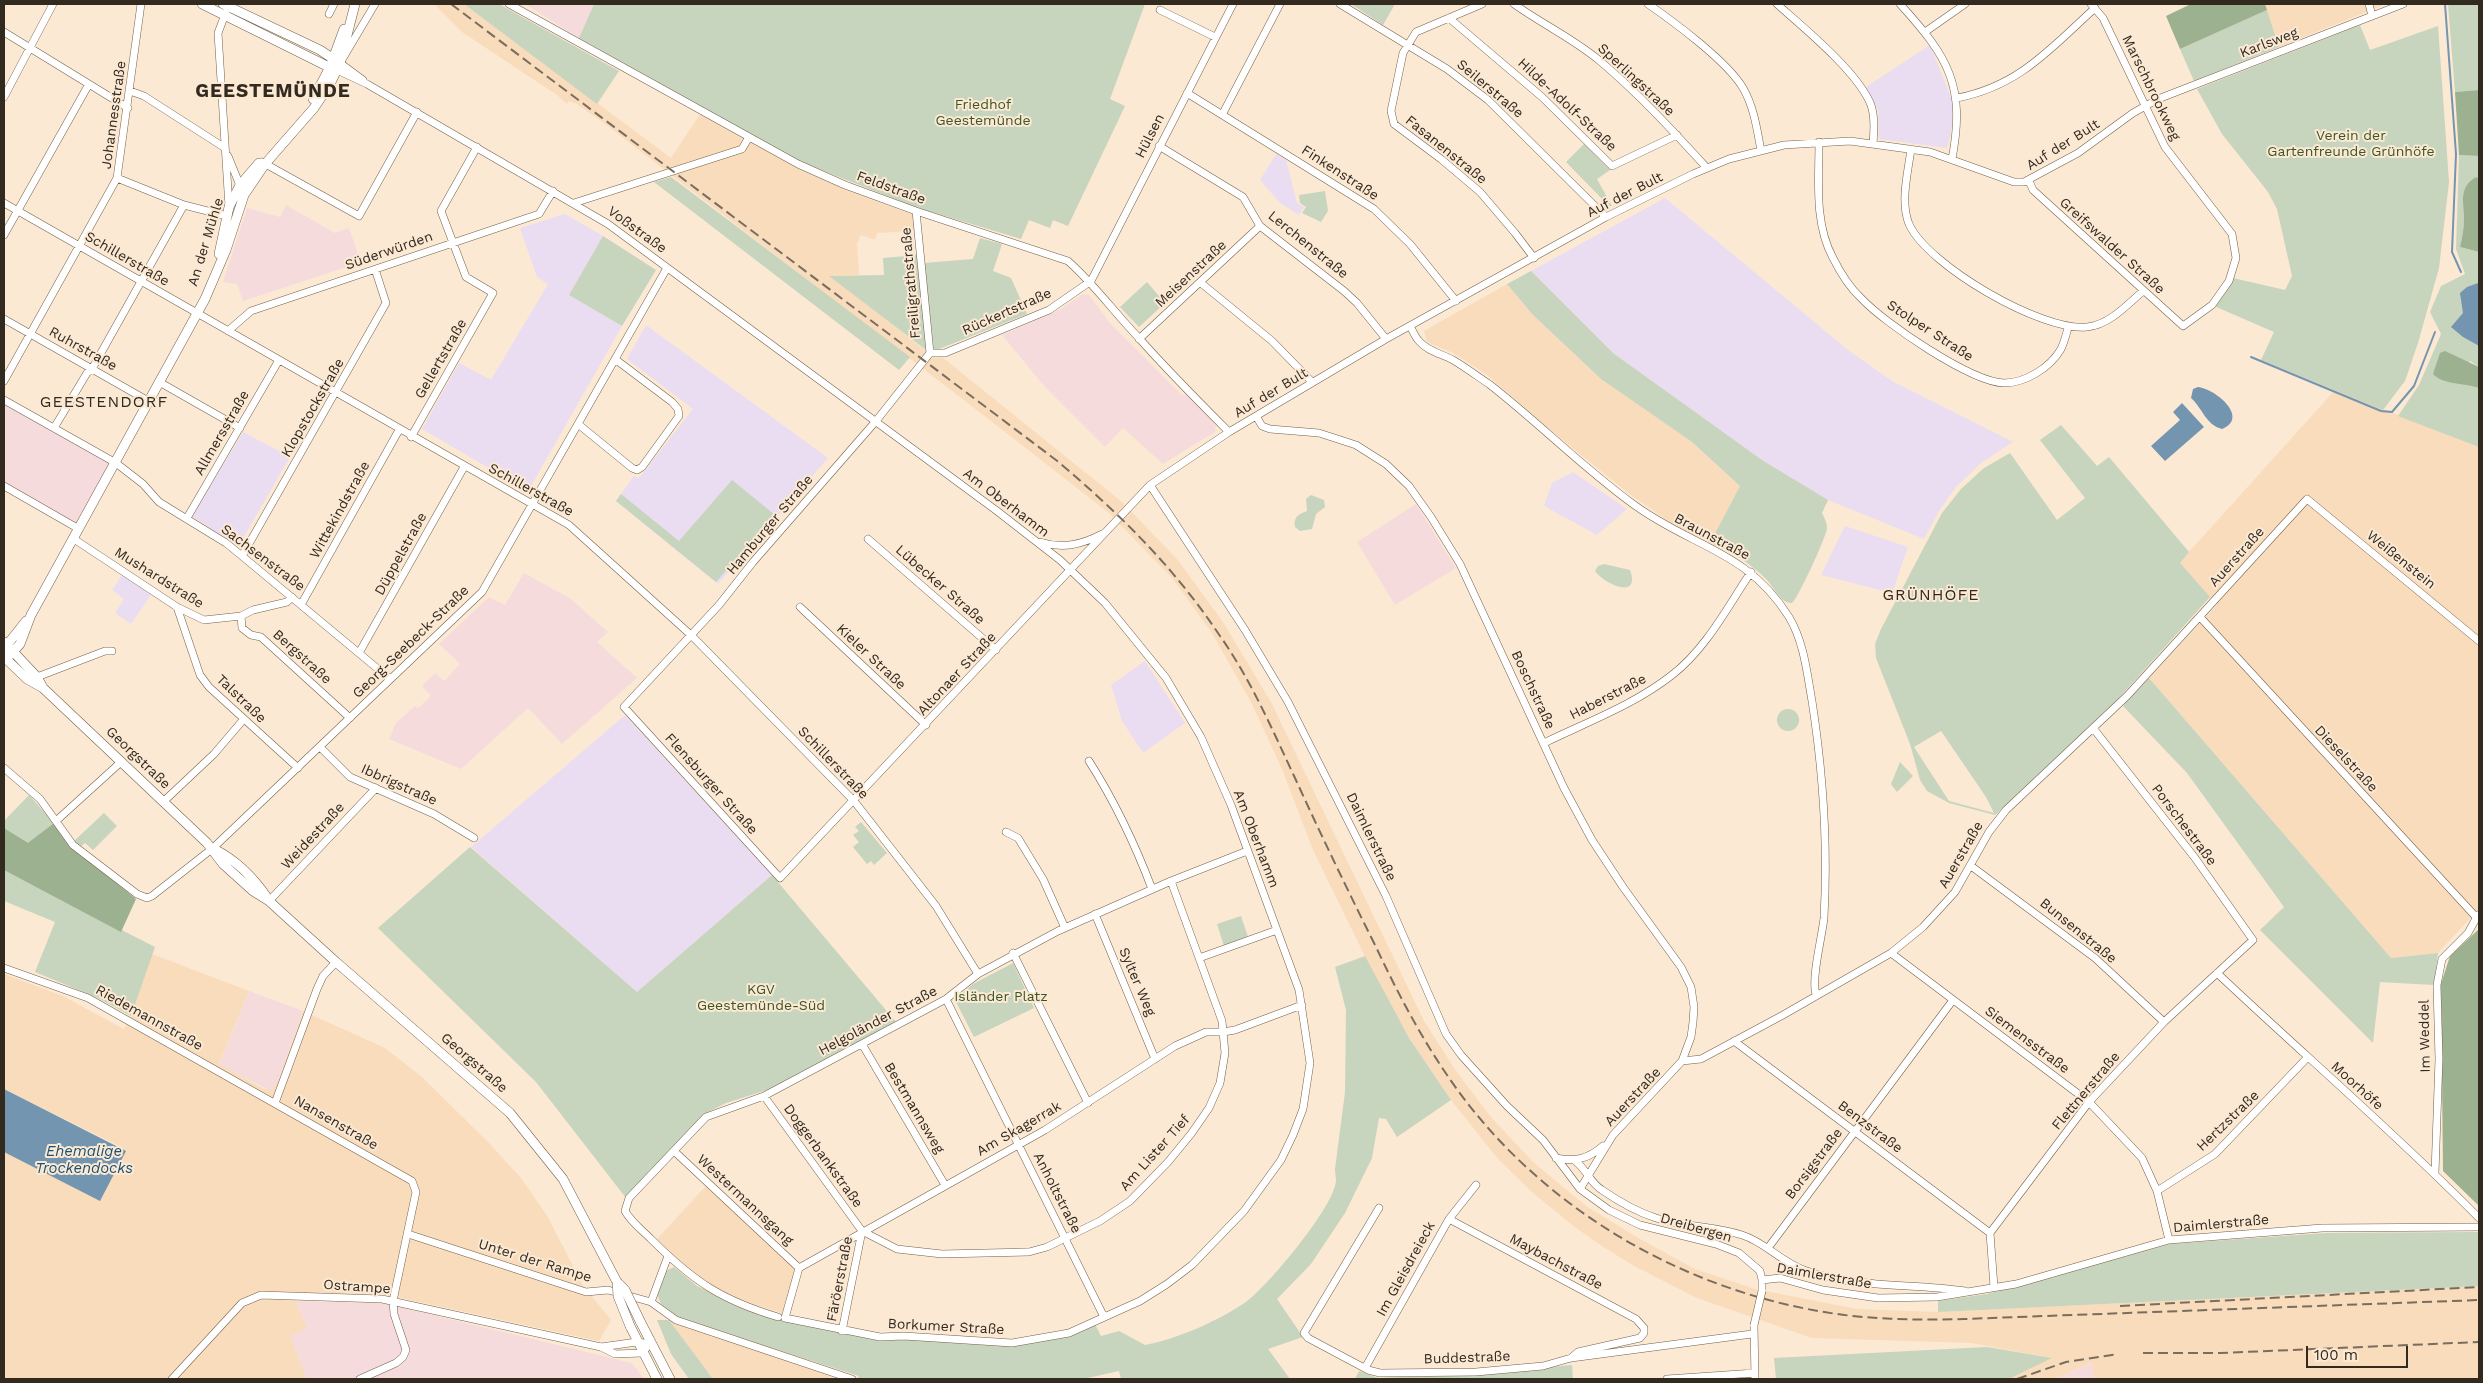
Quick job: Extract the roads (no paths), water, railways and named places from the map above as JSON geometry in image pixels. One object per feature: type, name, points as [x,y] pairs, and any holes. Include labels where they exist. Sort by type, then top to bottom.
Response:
[{"type":"main road","points":[[202,4],[227,8],[320,50],[335,65]]},
{"type":"main road","name":"An der Mühle","points":[[198,314],[220,253],[228,212],[240,185],[263,162],[308,106],[335,65],[354,4]]},
{"type":"main road","name":"An der Mühle","points":[[4,660],[8,647],[31,615],[74,540],[198,314],[226,250],[244,195],[263,162]]},
{"type":"main road","name":"Georgstraße","points":[[8,647],[37,677],[43,688]]},
{"type":"main road","name":"Georgstraße","points":[[4,660],[27,679],[43,688],[213,848],[231,859],[259,886],[269,901],[336,962],[477,1082],[516,1118],[563,1179],[617,1282],[625,1290],[650,1344],[670,1379]]},
{"type":"main road","name":"Georgstraße","points":[[617,1282],[618,1296],[630,1326],[642,1353],[657,1379]]},
{"type":"street","points":[[4,96],[53,4]]},
{"type":"street","name":"Johannesstraße","points":[[4,381],[117,178],[141,4]]},
{"type":"street","points":[[329,14],[334,4]]},
{"type":"street","name":"An der Mühle","points":[[335,65],[375,4]]},
{"type":"street","name":"Feldstraße","points":[[509,4],[749,137],[845,185],[916,211],[1068,261],[1091,281],[1100,295],[1139,339],[1229,432]]},
{"type":"street","name":"Hülsen","points":[[1091,281],[1233,4]]},
{"type":"street","points":[[1222,114],[1280,4]]},
{"type":"street","name":"Seilerstraße","points":[[1340,4],[1447,69],[1488,100],[1606,217]]},
{"type":"street","points":[[1407,44],[1416,32],[1482,4]]},
{"type":"street","name":"Sperlingstraße","points":[[1514,4],[1556,29],[1600,61],[1677,135],[1706,168]]},
{"type":"street","points":[[1648,4],[1673,21],[1735,77],[1743,88],[1755,115],[1761,151]]},
{"type":"street","points":[[1777,4],[1809,33],[1865,92],[1872,108],[1873,144]]},
{"type":"street","points":[[1900,4],[1925,32],[1942,56],[1957,98],[1956,136],[1952,159]]},
{"type":"street","points":[[1925,32],[1965,4]]},
{"type":"street","points":[[2369,4],[2372,16]]},
{"type":"street","name":"Karlsweg","points":[[2145,105],[2403,4]]},
{"type":"street","points":[[1957,98],[1980,94],[2003,84],[2039,59],[2092,6]]},
{"type":"street","name":"Marschbrookweg","points":[[2092,6],[2103,18],[2165,147],[2219,215],[2233,237],[2236,258],[2229,281],[2212,305],[2183,326]]},
{"type":"street","points":[[117,178],[184,205],[228,212],[226,149],[218,33],[227,8]]},
{"type":"street","points":[[1160,10],[1216,37]]},
{"type":"street","name":"Hilde-Adolf-Straße","points":[[1449,18],[1535,91],[1612,166],[1677,135]]},
{"type":"street","points":[[4,32],[128,108]]},
{"type":"street","name":"Fasanenstraße","points":[[1407,44],[1403,53],[1391,111],[1394,124],[1441,159],[1480,192],[1515,232],[1534,258]]},
{"type":"street","name":"Voßstraße","points":[[335,65],[574,203],[667,268],[876,421]]},
{"type":"street","points":[[4,235],[89,84]]},
{"type":"street","points":[[130,91],[144,96],[226,149],[244,195]]},
{"type":"street","name":"Finkenstraße","points":[[1187,93],[1374,208],[1410,244],[1456,301]]},
{"type":"street","name":"Auf der Bult","points":[[1150,485],[1229,432],[1386,339],[1606,217],[1706,168],[1761,151],[1819,142],[1873,144],[1911,149],[1952,159],[2014,182],[2029,181],[2081,151],[2145,105]]},
{"type":"street","points":[[263,162],[359,216],[417,112]]},
{"type":"street","points":[[574,203],[742,150],[749,137]]},
{"type":"street","name":"Stolper Straße","points":[[1819,142],[1818,196],[1823,234],[1831,256],[1861,299],[1899,329],[1976,376],[2005,383],[2022,380],[2039,372],[2061,349],[2068,328]]},
{"type":"street","name":"Lerchenstraße","points":[[1159,146],[1243,197],[1260,226],[1344,291],[1368,315],[1386,339]]},
{"type":"street","points":[[453,243],[441,210],[477,147]]},
{"type":"street","points":[[1911,149],[1905,202],[1909,222],[1918,240],[1933,255],[1980,287],[2027,314],[2068,328],[2089,327],[2114,316],[2144,291]]},
{"type":"street","name":"Greifswalder Straße","points":[[2029,181],[2033,190],[2183,326]]},
{"type":"street","name":"Süderwürden","points":[[228,331],[251,311],[538,214],[553,190]]},
{"type":"street","name":"Schillerstraße","points":[[4,203],[411,437],[569,525],[692,636],[854,801],[936,906],[978,974]]},
{"type":"street","points":[[54,428],[87,373],[92,369],[184,205]]},
{"type":"street","name":"Freiligrathstraße","points":[[916,211],[929,350]]},
{"type":"street","name":"Meisenstraße","points":[[1139,339],[1260,226]]},
{"type":"street","name":"Gellertstraße","points":[[411,437],[493,293],[466,277],[453,243]]},
{"type":"street","name":"Georg-Seebeck-Straße","points":[[56,821],[73,845],[94,864],[136,894],[147,898],[213,848],[482,592],[667,268]]},
{"type":"street","name":"Klopstockstraße","points":[[242,556],[386,303],[375,269]]},
{"type":"street","name":"Rückertstraße","points":[[929,350],[945,353],[1050,310],[1091,281]]},
{"type":"street","points":[[1200,283],[1265,336],[1312,382]]},
{"type":"street","name":"Ruhrstraße","points":[[4,319],[150,402]]},
{"type":"street","name":"Braunstraße","points":[[1410,326],[1418,341],[1425,348],[1457,363],[1491,386],[1632,504],[1667,527],[1713,548],[1750,572],[1771,593],[1796,631],[1807,674],[1817,732],[1824,800],[1826,874],[1822,940],[1813,981],[1816,994]]},
{"type":"street","name":"Hamburger Straße","points":[[624,707],[692,636],[876,421],[929,350]]},
{"type":"street","points":[[578,424],[637,470],[679,416],[678,409],[672,402],[615,359]]},
{"type":"street","name":"Allmersstraße","points":[[187,518],[279,360]]},
{"type":"street","points":[[161,383],[240,428]]},
{"type":"street","name":"Sachsenstraße","points":[[4,400],[116,463],[143,484],[158,502],[187,518],[242,556],[302,603],[390,679]]},
{"type":"street","name":"Boschstraße","points":[[1256,416],[1262,426],[1270,429],[1319,433],[1345,440],[1366,450],[1398,474],[1432,517],[1460,564],[1564,788],[1596,847],[1681,967],[1691,987],[1694,1007],[1693,1022],[1682,1061]]},
{"type":"street","name":"Am Oberhamm","points":[[876,421],[1071,570],[1105,602],[1166,678],[1200,737],[1231,805],[1277,930],[1302,1005],[1310,1063],[1308,1086],[1293,1135],[1281,1160],[1244,1211],[1192,1265],[1140,1301],[1104,1317]]},
{"type":"street","name":"Wittekindstraße","points":[[302,603],[400,430]]},
{"type":"street","name":"Düppelstraße","points":[[360,652],[464,467]]},
{"type":"street","name":"Altonaer Straße","points":[[780,878],[1150,485]]},
{"type":"street","name":"Daimlerstraße","points":[[1150,485],[1245,630],[1288,702],[1390,904],[1446,1034],[1481,1078],[1543,1140],[1580,1189]]},
{"type":"street","points":[[4,486],[79,529]]},
{"type":"street","name":"Auerstraße","points":[[1580,1189],[1613,1135],[1682,1061],[1702,1059],[1891,953],[1923,927],[1950,900],[1971,866],[1982,843],[1998,820],[2127,696],[2307,499]]},
{"type":"street","name":"Weißenstein","points":[[2307,499],[2479,640]]},
{"type":"street","points":[[1035,541],[1051,546],[1065,546],[1090,541],[1106,532]]},
{"type":"street","name":"Lübecker Straße","points":[[868,539],[996,650]]},
{"type":"street","name":"Mushardstraße","points":[[74,540],[177,607],[204,620],[241,616],[253,610],[287,602],[292,597]]},
{"type":"street","name":"Haberstraße","points":[[1544,743],[1635,700],[1672,676],[1700,647],[1750,572]]},
{"type":"street","name":"Talstraße","points":[[177,607],[200,676],[220,700],[298,768]]},
{"type":"street","name":"Kieler Straße","points":[[800,607],[926,725]]},
{"type":"street","name":"Bergstraße","points":[[241,616],[242,628],[251,635],[262,637],[350,718]]},
{"type":"street","name":"Dieselstraße","points":[[2200,617],[2478,916]]},
{"type":"street","points":[[37,677],[105,651],[112,651]]},
{"type":"street","name":"Flensburger Straße","points":[[624,707],[780,878]]},
{"type":"street","points":[[163,802],[214,754],[243,720]]},
{"type":"street","name":"Porschestraße","points":[[2093,728],[2195,858],[2253,940]]},
{"type":"street","name":"Ibbrigstraße","points":[[320,747],[350,777],[434,814],[474,838]]},
{"type":"street","points":[[1088,761],[1106,788],[1135,843],[1152,889]]},
{"type":"street","points":[[4,768],[40,799],[56,821],[121,762]]},
{"type":"street","name":"Weidestraße","points":[[269,901],[376,788]]},
{"type":"street","points":[[1006,832],[1018,838],[1043,880],[1065,928]]},
{"type":"street","name":"Helgoländer Straße","points":[[625,1206],[629,1198],[706,1118],[764,1096],[946,999],[978,974],[1065,928],[1152,889],[1247,851]]},
{"type":"street","name":"Bunsenstraße","points":[[1971,866],[2095,958],[2164,1022]]},
{"type":"street","name":"Am Lister Tief","points":[[862,1231],[897,1249],[942,1254],[1029,1252],[1047,1247],[1112,1214],[1147,1186],[1191,1134],[1209,1108],[1220,1083],[1225,1053],[1222,1021],[1171,881]]},
{"type":"street","name":"Sylter Weg","points":[[1095,914],[1155,1059]]},
{"type":"street","name":"Im Weddel","points":[[2435,1173],[2439,1059],[2437,985],[2442,959],[2468,933],[2478,916]]},
{"type":"street","points":[[1200,958],[1277,930]]},
{"type":"street","name":"Flettnerstraße","points":[[1990,1233],[2089,1102],[2164,1022],[2253,940]]},
{"type":"street","name":"Siemensstraße","points":[[1891,953],[2089,1102],[2142,1158],[2157,1191],[2169,1240]]},
{"type":"street","points":[[1014,954],[1088,1103]]},
{"type":"street","name":"Nansenstraße","points":[[336,962],[323,976],[317,989],[275,1103],[412,1181],[416,1192],[393,1301]]},
{"type":"street","name":"Riedemannstraße","points":[[4,968],[88,998],[275,1103]]},
{"type":"street","name":"Moorhöfe","points":[[2217,973],[2307,1058],[2435,1173],[2479,1218]]},
{"type":"street","name":"Anholtstraße","points":[[946,999],[1104,1317]]},
{"type":"street","name":"Borsigstraße","points":[[1768,1248],[1953,1000]]},
{"type":"street","name":"Am Skagerrak","points":[[799,1268],[1018,1144],[1088,1103],[1155,1059],[1206,1032],[1224,1032],[1302,1005]]},
{"type":"street","name":"Benzstraße","points":[[1734,1041],[1990,1233]]},
{"type":"street","name":"Bestmannsweg","points":[[862,1044],[945,1185]]},
{"type":"street","name":"Hertzstraße","points":[[2157,1191],[2215,1154],[2307,1058]]},
{"type":"street","name":"Doggerbankstraße","points":[[764,1096],[862,1231]]},
{"type":"street","points":[[1556,1158],[1574,1160],[1587,1158],[1595,1153],[1613,1135]]},
{"type":"street","name":"Westermannsgang","points":[[674,1151],[799,1268]]},
{"type":"street","name":"Daimlerstraße","points":[[1574,1160],[1583,1166],[1587,1175],[1600,1189],[1656,1218],[1731,1231],[1768,1248],[1783,1260],[1806,1271],[1850,1282],[1971,1291]]},
{"type":"street","name":"Im Gleisdreieck","points":[[1365,1368],[1449,1219],[1476,1185]]},
{"type":"street","name":"Dreibergen","points":[[1580,1189],[1609,1210],[1640,1225],[1716,1244],[1739,1253],[1756,1265],[1762,1280]]},
{"type":"street","name":"Borkumer Straße","points":[[625,1206],[628,1215],[668,1256],[699,1283],[748,1308],[782,1318],[880,1337],[904,1336],[1012,1343],[1069,1333],[1104,1317]]},
{"type":"street","name":"Buddestraße","points":[[1379,1208],[1304,1333],[1308,1338],[1380,1374],[1476,1372],[1543,1366],[1570,1358],[1752,1334]]},
{"type":"street","name":"Maybachstraße","points":[[1449,1219],[1636,1319],[1642,1324],[1644,1333]]},
{"type":"street","name":"Daimlerstraße","points":[[1762,1280],[1780,1278],[1823,1290],[1878,1298],[1937,1297],[1994,1288],[2045,1276],[2169,1240],[2322,1228],[2479,1227]]},
{"type":"street","name":"Färöerstraße","points":[[842,1331],[862,1231]]},
{"type":"street","points":[[1990,1233],[1994,1288]]},
{"type":"street","name":"Unter der Rampe","points":[[408,1234],[586,1292],[608,1290],[651,1302],[676,1320],[852,1379]]},
{"type":"street","points":[[651,1302],[668,1256]]},
{"type":"street","points":[[782,1318],[799,1268]]},
{"type":"street","points":[[1667,1379],[1755,1376],[1752,1334],[1762,1291],[1762,1280]]},
{"type":"street","name":"Ostrampe","points":[[172,1379],[242,1303],[262,1295],[393,1301],[601,1347],[615,1354],[642,1353]]},
{"type":"street","points":[[360,1379],[396,1363],[403,1357],[406,1350],[394,1314],[393,1301]]},
{"type":"street","name":"Buddestraße","points":[[1570,1358],[1578,1352],[1640,1338],[1644,1333]]},
{"type":"street","name":"Ostrampe","points":[[601,1347],[637,1342],[650,1344]]},
{"type":"street","points":[[642,1353],[650,1344]]},
{"type":"water","points":[[2478,283],[2479,346],[2463,337],[2451,327],[2463,313],[2460,293],[2467,287]]},
{"type":"water","points":[[2198,387],[2221,398],[2231,411],[2233,418],[2230,424],[2222,429],[2208,420],[2191,398],[2193,389]]},
{"type":"water","points":[[2182,403],[2204,427],[2165,461],[2151,446],[2180,420],[2173,412]]},
{"type":"water","name":"Ehemalige Trockendocks","points":[[4,1089],[126,1151],[100,1201],[4,1152]]},
{"type":"waterway","points":[[2445,4],[2456,154],[2452,252],[2461,272]]},
{"type":"waterway","points":[[2251,357],[2381,411],[2392,412],[2414,386],[2435,332]]},
{"type":"railway","points":[[451,4],[1056,460],[1102,500],[1165,564],[1202,611],[1242,670],[1394,985],[1414,1022],[1447,1075],[1495,1135],[1535,1175],[1579,1210],[1626,1240],[1676,1266],[1728,1287],[1782,1303],[1837,1314],[1916,1319],[1964,1319],[2479,1300]]},
{"type":"railway","points":[[2120,1306],[2479,1287]]},
{"type":"railway","points":[[2143,1353],[2221,1353],[2479,1342]]},
{"type":"railway","points":[[2017,1379],[2066,1362],[2118,1354]]},
{"type":"district","name":"GEESTEMÜNDE","points":[[273,91]]},
{"type":"district","name":"GEESTENDORF","points":[[104,402]]},
{"type":"district","name":"GRÜNHÖFE","points":[[1931,595]]},
{"type":"park label","name":"Friedhof Geestemünde","points":[[983,114]]},
{"type":"park label","name":"Verein der Gartenfreunde Grünhöfe","points":[[2351,144]]},
{"type":"park label","name":"Isländer Platz","points":[[1001,997]]},
{"type":"park label","name":"KGV Geestemünde-Süd","points":[[761,998]]}]
